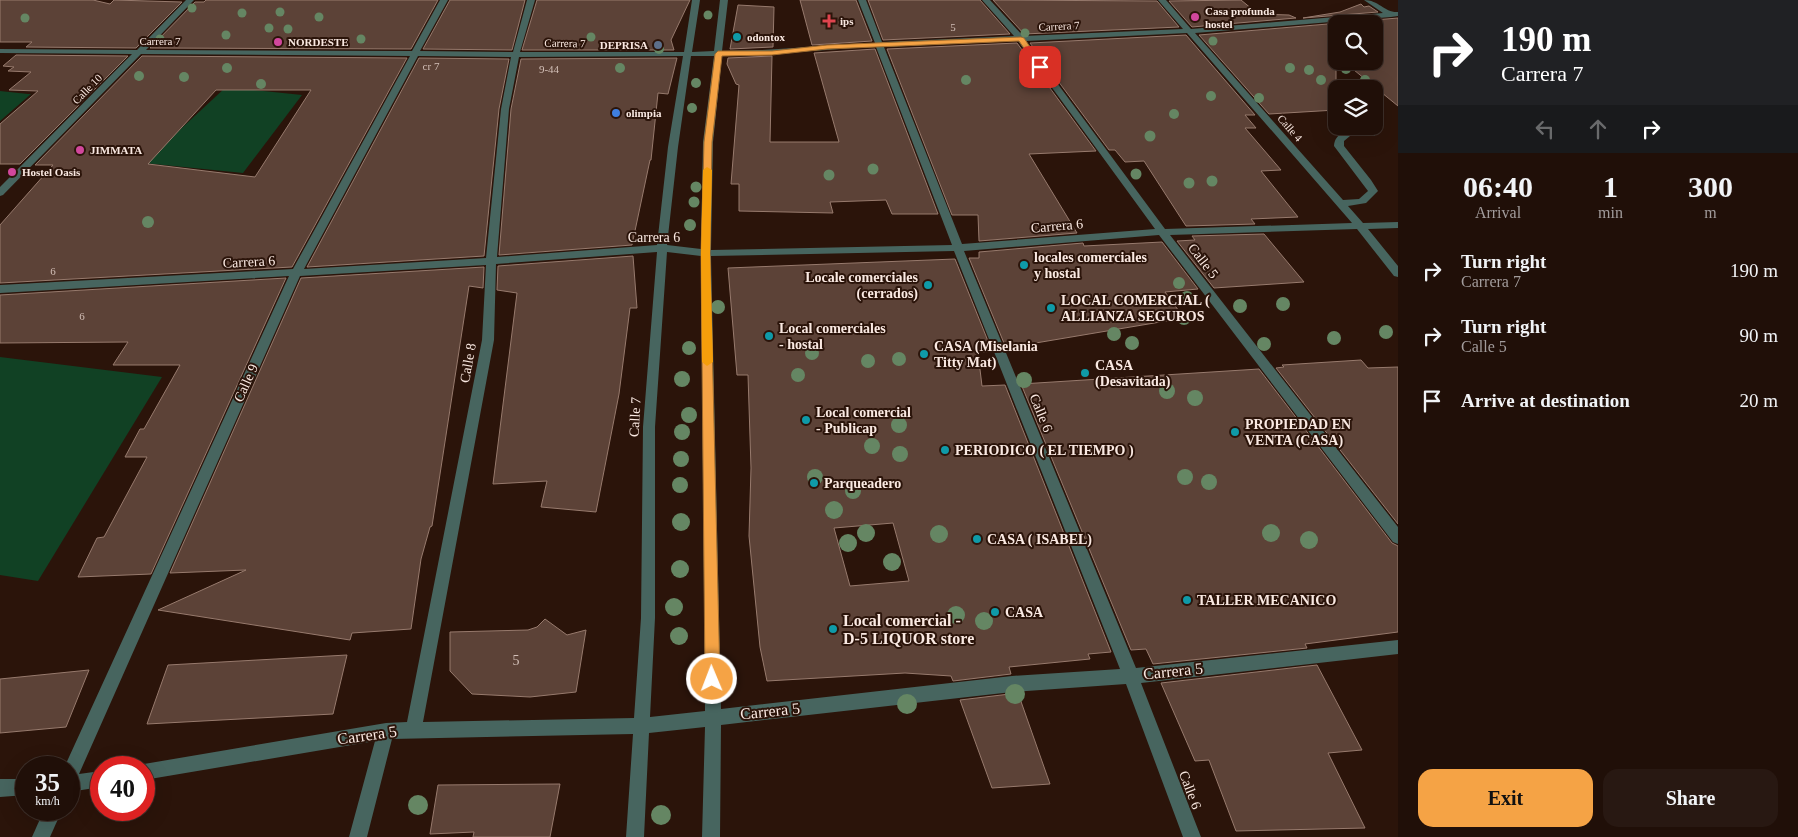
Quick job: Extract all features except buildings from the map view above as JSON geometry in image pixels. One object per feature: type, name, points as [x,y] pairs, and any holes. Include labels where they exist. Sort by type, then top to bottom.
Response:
[{"type":"street","name":"Calle 10","points":[[0,194],[190,0]]},
{"type":"street","name":"Calle 9","points":[[78,756],[296,273],[444,0]]},
{"type":"street","name":"Calle 8","points":[[414,729],[488,340],[491,261],[505,109],[516,54],[531,0]]},
{"type":"street","name":"Calle 7","points":[[635,837],[648,618],[649,427],[662,248],[686,54],[696,0]]},
{"type":"street","points":[[711,837],[713,717],[706,253],[708,142],[724,0]]},
{"type":"street","name":"Calle 6","points":[[862,0],[958,248],[1131,676],[1192,837]]},
{"type":"street","name":"Calle 5","points":[[986,0],[1021,39],[1162,232],[1398,538]]},
{"type":"street","name":"Calle 4","points":[[1162,0],[1360,226],[1398,273]]},
{"type":"street","points":[[1368,0],[1394,14],[1398,20]]},
{"type":"street","name":"Carrera 7","points":[[0,51],[414,54],[772,53],[827,47],[1190,30],[1394,14]]},
{"type":"street","points":[[1340,203],[1362,202],[1369,198],[1373,192],[1368,182],[1339,146],[1338,140],[1343,135]]},
{"type":"street","name":"Carrera 6","points":[[0,289],[491,261],[662,248],[706,253],[958,248],[1162,232],[1398,225]]},
{"type":"street","name":"Carrera 5","points":[[155,770],[386,731],[642,726],[1012,684],[1131,676],[1398,647]]},
{"type":"street","points":[[358,837],[386,731]]},
{"type":"street","points":[[0,788],[15,787]]},
{"type":"street","points":[[41,837],[49,821]]},
{"type":"green space","points":[[226,87],[302,95],[243,173],[144,163]]},
{"type":"green space","points":[[0,91],[28,94],[31,94],[0,121]]},
{"type":"green space","points":[[0,357],[162,377],[38,581],[0,575]]},
{"type":"slow traffic","points":[[707,170],[707,362]]},
{"type":"place","name":"Casa profunda hostel","points":[[1195,17]]},
{"type":"place","name":"ips","points":[[829,21]]},
{"type":"place","name":"odontox","points":[[737,37]]},
{"type":"place","name":"NORDESTE","points":[[278,42]]},
{"type":"place","name":"DEPRISA","points":[[658,45]]},
{"type":"place","name":"olimpia","points":[[616,113]]},
{"type":"place","name":"JIMMATA","points":[[80,150]]},
{"type":"place","name":"Hostel Oasis","points":[[12,172]]},
{"type":"place","name":"locales comerciales y hostal","points":[[1024,265]]},
{"type":"place","name":"Locale comerciales (cerrados)","points":[[928,285]]},
{"type":"place","name":"LOCAL COMERCIAL ( ALLIANZA SEGUROS","points":[[1051,308]]},
{"type":"place","name":"Local comerciales - hostal","points":[[769,336]]},
{"type":"place","name":"CASA (Miselania Titty Mat)","points":[[924,354]]},
{"type":"place","name":"CASA (Desavitada)","points":[[1085,373]]},
{"type":"place","name":"Local comercial - Publicap","points":[[806,420]]},
{"type":"place","name":"PROPIEDAD EN VENTA (CASA)","points":[[1235,432]]},
{"type":"place","name":"PERIODICO ( EL TIEMPO )","points":[[945,450]]},
{"type":"place","name":"Parqueadero","points":[[814,483]]},
{"type":"place","name":"CASA ( ISABEL)","points":[[977,539]]},
{"type":"place","name":"TALLER MECANICO","points":[[1187,600]]},
{"type":"place","name":"CASA","points":[[995,612]]},
{"type":"place","name":"Local comercial - D-5 LIQUOR store","points":[[833,629]]},
{"type":"route","points":[[712,679],[706,253],[708,142],[718,54],[772,53],[827,47],[1021,39],[1040,67]]}]
